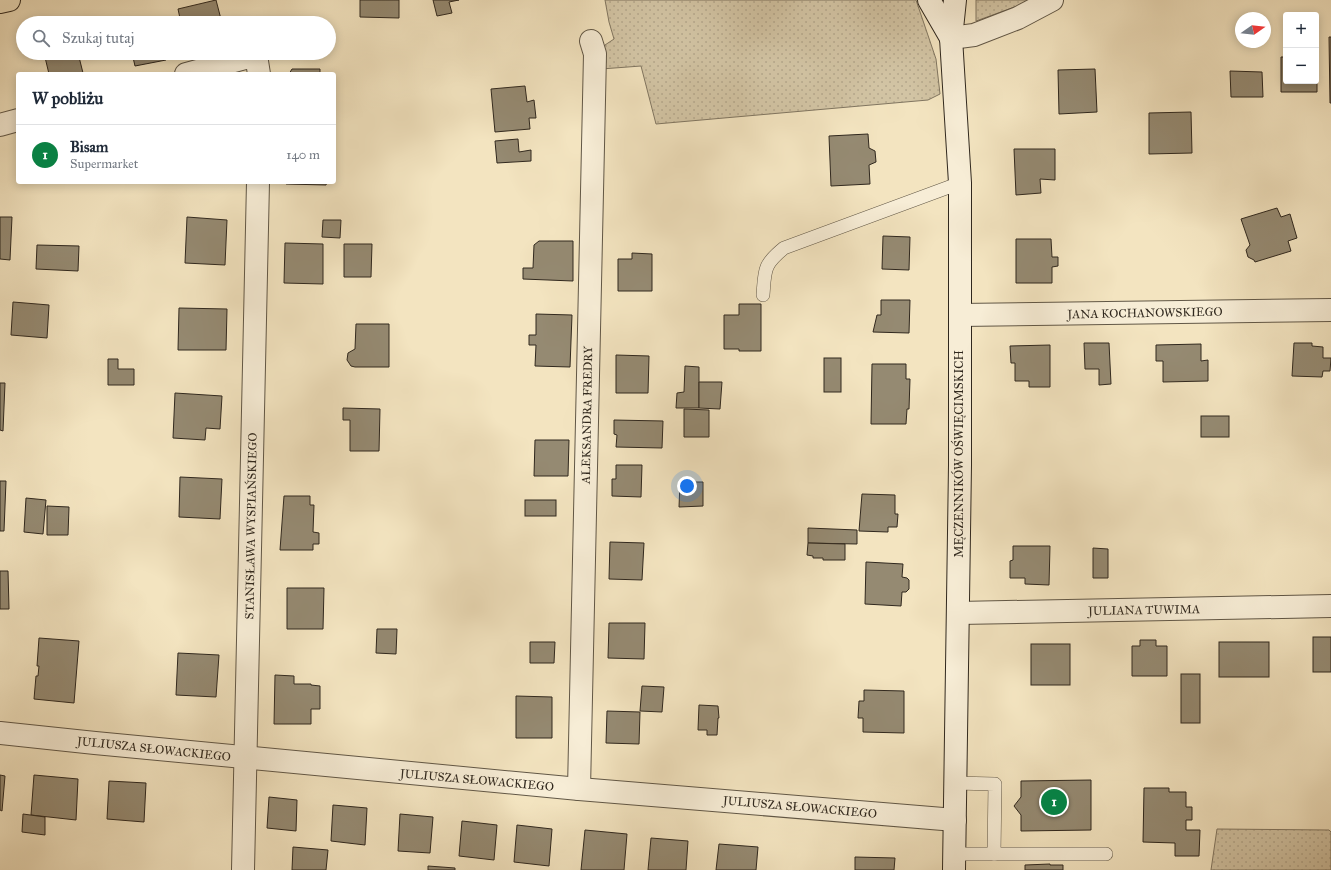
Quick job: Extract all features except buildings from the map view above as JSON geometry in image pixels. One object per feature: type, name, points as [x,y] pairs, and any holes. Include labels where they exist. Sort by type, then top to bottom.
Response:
[{"type":"main road","points":[[0,2],[8,0]]},
{"type":"street","name":"MĘCZENNIKÓW OŚWIĘCIMSKICH","points":[[929,0],[952,38]]},
{"type":"street","name":"MĘCZENNIKÓW OŚWIĘCIMSKICH","points":[[954,862],[958,613],[960,315],[960,183],[952,38],[955,0]]},
{"type":"street","points":[[952,38],[974,35],[1018,18],[1052,0]]},
{"type":"street","name":"ALEKSANDRA FREDRY","points":[[579,789],[595,54],[591,41]]},
{"type":"street","points":[[200,72],[257,64]]},
{"type":"street","points":[[0,125],[16,121]]},
{"type":"street","name":"STANISŁAWA WYSPIAŃSKIEGO","points":[[243,870],[258,184]]},
{"type":"street","name":"JANA KOCHANOWSKIEGO","points":[[960,315],[1331,310]]},
{"type":"street","name":"JULIANA TUWIMA","points":[[958,613],[1331,606]]},
{"type":"street","name":"JULIUSZA SŁOWACKIEGO","points":[[0,733],[246,758],[579,789],[955,820]]},
{"type":"lane","points":[[763,295],[765,270],[768,263],[784,248],[960,183]]},
{"type":"lane","points":[[955,784],[994,784],[994,854]]},
{"type":"lane","points":[[954,862],[994,854],[1106,854]]},
{"type":"shaded area","points":[[605,0],[916,0],[936,59],[940,94],[928,100],[656,124],[641,66],[601,69],[602,54],[605,45],[614,39]]},
{"type":"shaded area","points":[[976,0],[1034,0],[976,21]]},
{"type":"shaded area","points":[[1217,829],[1329,830],[1331,832],[1331,870],[1211,870]]},
{"type":"place","name":"Bisam","points":[[1054,802]]}]
